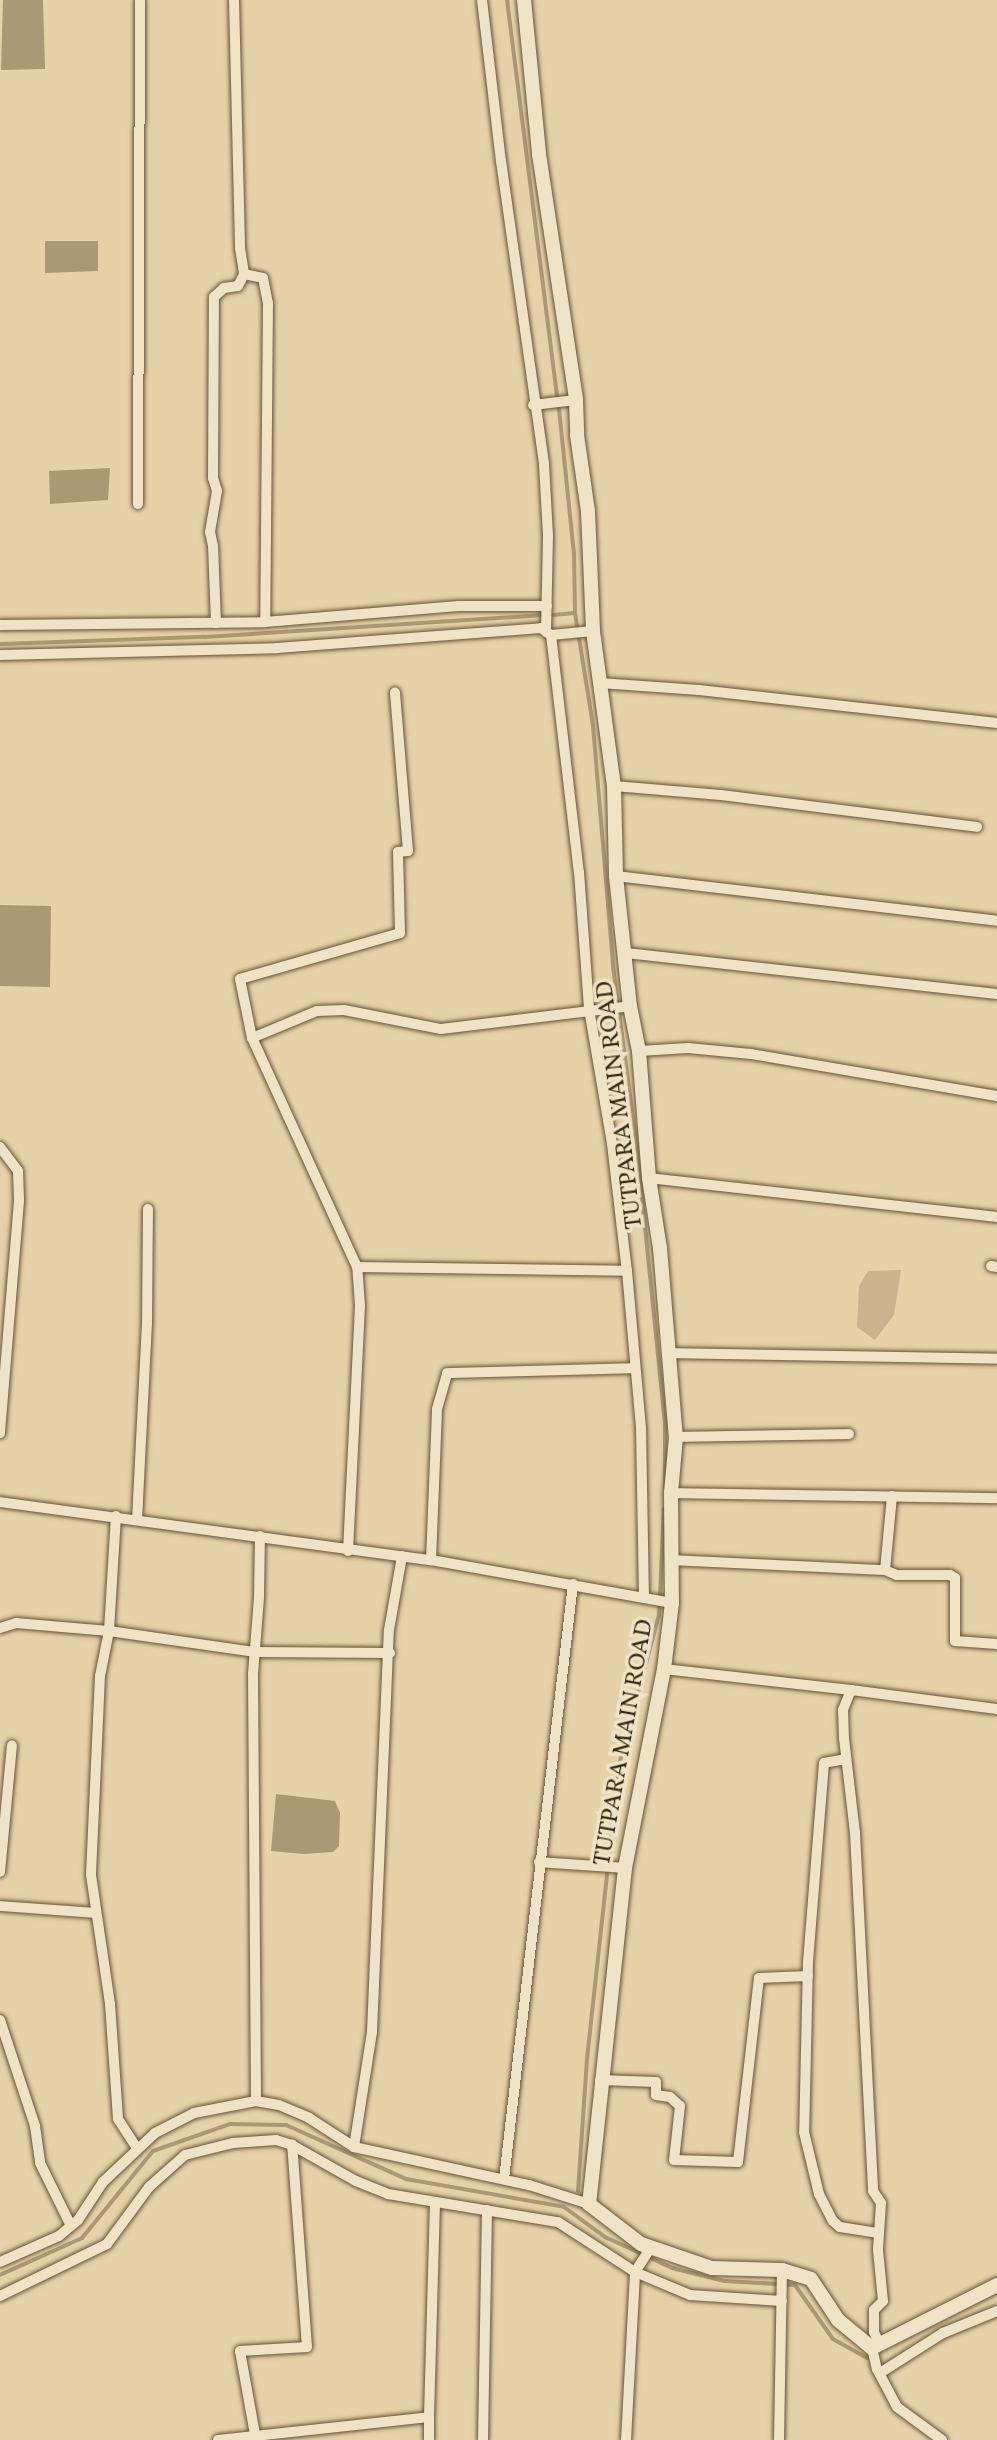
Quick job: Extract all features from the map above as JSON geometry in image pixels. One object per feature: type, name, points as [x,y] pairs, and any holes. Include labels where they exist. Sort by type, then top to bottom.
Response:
[{"type":"street","points":[[138,504],[140,0]]},
{"type":"street","points":[[216,623],[210,532],[217,491],[213,478],[214,297],[224,288],[238,286],[244,274],[240,248],[234,0]]},
{"type":"street","points":[[482,0],[545,479],[548,633],[579,872],[589,1009],[612,1144],[627,1271],[641,1427],[644,1597]]},
{"type":"street","name":"TUTPARA MAIN ROAD","points":[[524,0],[539,154],[576,400],[588,511],[593,631],[614,786],[616,876],[630,1006],[639,1051],[676,1437],[671,1493],[672,1603],[664,1669],[612,1867],[600,2080],[589,2204]]},
{"type":"street","points":[[244,274],[263,278],[268,303],[265,622]]},
{"type":"street","points":[[533,405],[576,400]]},
{"type":"street","points":[[0,625],[265,622],[458,606],[547,606]]},
{"type":"street","points":[[0,655],[277,648],[541,628],[548,633],[593,631]]},
{"type":"street","points":[[600,683],[699,690],[997,723]]},
{"type":"street","points":[[348,1551],[360,1306],[357,1267],[252,1038],[240,979],[400,933],[398,852],[408,851],[395,693]]},
{"type":"street","points":[[614,786],[721,795],[864,816],[977,827]]},
{"type":"street","points":[[616,876],[997,921]]},
{"type":"street","points":[[626,953],[997,994]]},
{"type":"street","points":[[252,1038],[317,1011],[344,1010],[441,1029],[630,1006]]},
{"type":"street","points":[[639,1051],[688,1048],[751,1054],[997,1096]]},
{"type":"street","points":[[0,1147],[18,1171],[19,1201],[0,1433]]},
{"type":"street","points":[[649,1178],[997,1217]]},
{"type":"street","points":[[137,1520],[147,1323],[148,1209]]},
{"type":"street","points":[[357,1267],[627,1271]]},
{"type":"street","points":[[668,1353],[997,1359]]},
{"type":"street","points":[[431,1560],[437,1409],[447,1373],[635,1368]]},
{"type":"street","points":[[676,1437],[849,1434]]},
{"type":"street","points":[[671,1493],[997,1498]]},
{"type":"street","points":[[885,1570],[892,1496]]},
{"type":"street","points":[[0,1502],[431,1560],[672,1603]]},
{"type":"street","points":[[116,1516],[109,1631],[100,1676],[92,1790],[91,1875],[110,2004],[118,2119],[136,2147]]},
{"type":"street","points":[[256,2101],[255,1652],[260,1536]]},
{"type":"street","points":[[354,2147],[372,2032],[389,1630],[402,1556]]},
{"type":"street","points":[[670,1560],[885,1570],[897,1575],[950,1575],[955,1578],[955,1641],[997,1644]]},
{"type":"street","points":[[504,2179],[573,1584]]},
{"type":"street","points":[[0,1628],[16,1623],[109,1631],[255,1652],[390,1653]]},
{"type":"street","points":[[664,1669],[997,1709]]},
{"type":"street","points":[[851,1690],[843,1710],[859,1902],[873,2191],[881,2203],[879,2233],[883,2301],[874,2310],[878,2371],[897,2407],[942,2440]]},
{"type":"street","points":[[0,1872],[12,1746]]},
{"type":"street","points":[[846,1759],[824,1763],[808,1976],[804,2132],[819,2194],[840,2227],[879,2233]]},
{"type":"street","points":[[539,1862],[612,1867]]},
{"type":"street","points":[[0,1906],[95,1913]]},
{"type":"street","points":[[600,2080],[656,2082],[656,2095],[670,2097],[680,2106],[674,2160],[738,2162],[759,1978],[808,1976]]},
{"type":"street","points":[[0,2020],[35,2126],[40,2163],[71,2226]]},
{"type":"street","points":[[1,2259],[59,2236],[71,2226],[103,2182],[136,2147],[194,2113],[256,2101],[279,2105],[309,2118],[354,2147],[504,2179],[589,2204],[648,2253],[712,2268],[811,2279],[838,2320],[875,2346]]},
{"type":"street","points":[[0,2296],[107,2244],[149,2187],[185,2155],[233,2143],[276,2140],[292,2145],[356,2181],[388,2194],[558,2222],[635,2272],[690,2295],[782,2298]]},
{"type":"street","points":[[256,2437],[240,2351],[307,2347],[292,2145]]},
{"type":"street","points":[[429,2440],[435,2202]]},
{"type":"street","points":[[483,2440],[487,2210]]},
{"type":"street","points":[[626,2440],[635,2272],[648,2253]]},
{"type":"street","points":[[779,2440],[782,2274]]},
{"type":"street","points":[[875,2346],[997,2285]]},
{"type":"street","points":[[878,2371],[943,2333],[997,2311]]},
{"type":"street","points":[[218,2440],[429,2417]]},
{"type":"shaded area","points":[[3,0],[43,0],[45,69],[1,70]]},
{"type":"shaded area","points":[[45,241],[98,241],[98,271],[45,273]]},
{"type":"shaded area","points":[[110,468],[108,500],[50,504],[49,471]]},
{"type":"shaded area","points":[[0,905],[51,906],[50,987],[0,986]]},
{"type":"shaded area","points":[[901,1270],[894,1315],[875,1340],[857,1327],[859,1286],[868,1271]]},
{"type":"shaded area","points":[[276,1794],[335,1801],[340,1813],[339,1846],[333,1852],[304,1854],[271,1851]]},
{"type":"waterway","points":[[507,0],[559,409],[574,554],[575,613],[593,726],[613,966],[637,1148],[665,1425],[665,1488]]},
{"type":"waterway","points":[[553,615],[575,613]]},
{"type":"waterway","points":[[0,644],[205,637],[543,615]]},
{"type":"waterway","points":[[578,2191],[587,2059],[619,1765],[659,1615],[664,1509]]},
{"type":"waterway","points":[[0,2275],[82,2238],[153,2151],[230,2124],[286,2125],[406,2179],[564,2207],[605,2237],[672,2268],[724,2281],[795,2285],[833,2339],[867,2358],[874,2354]]}]
